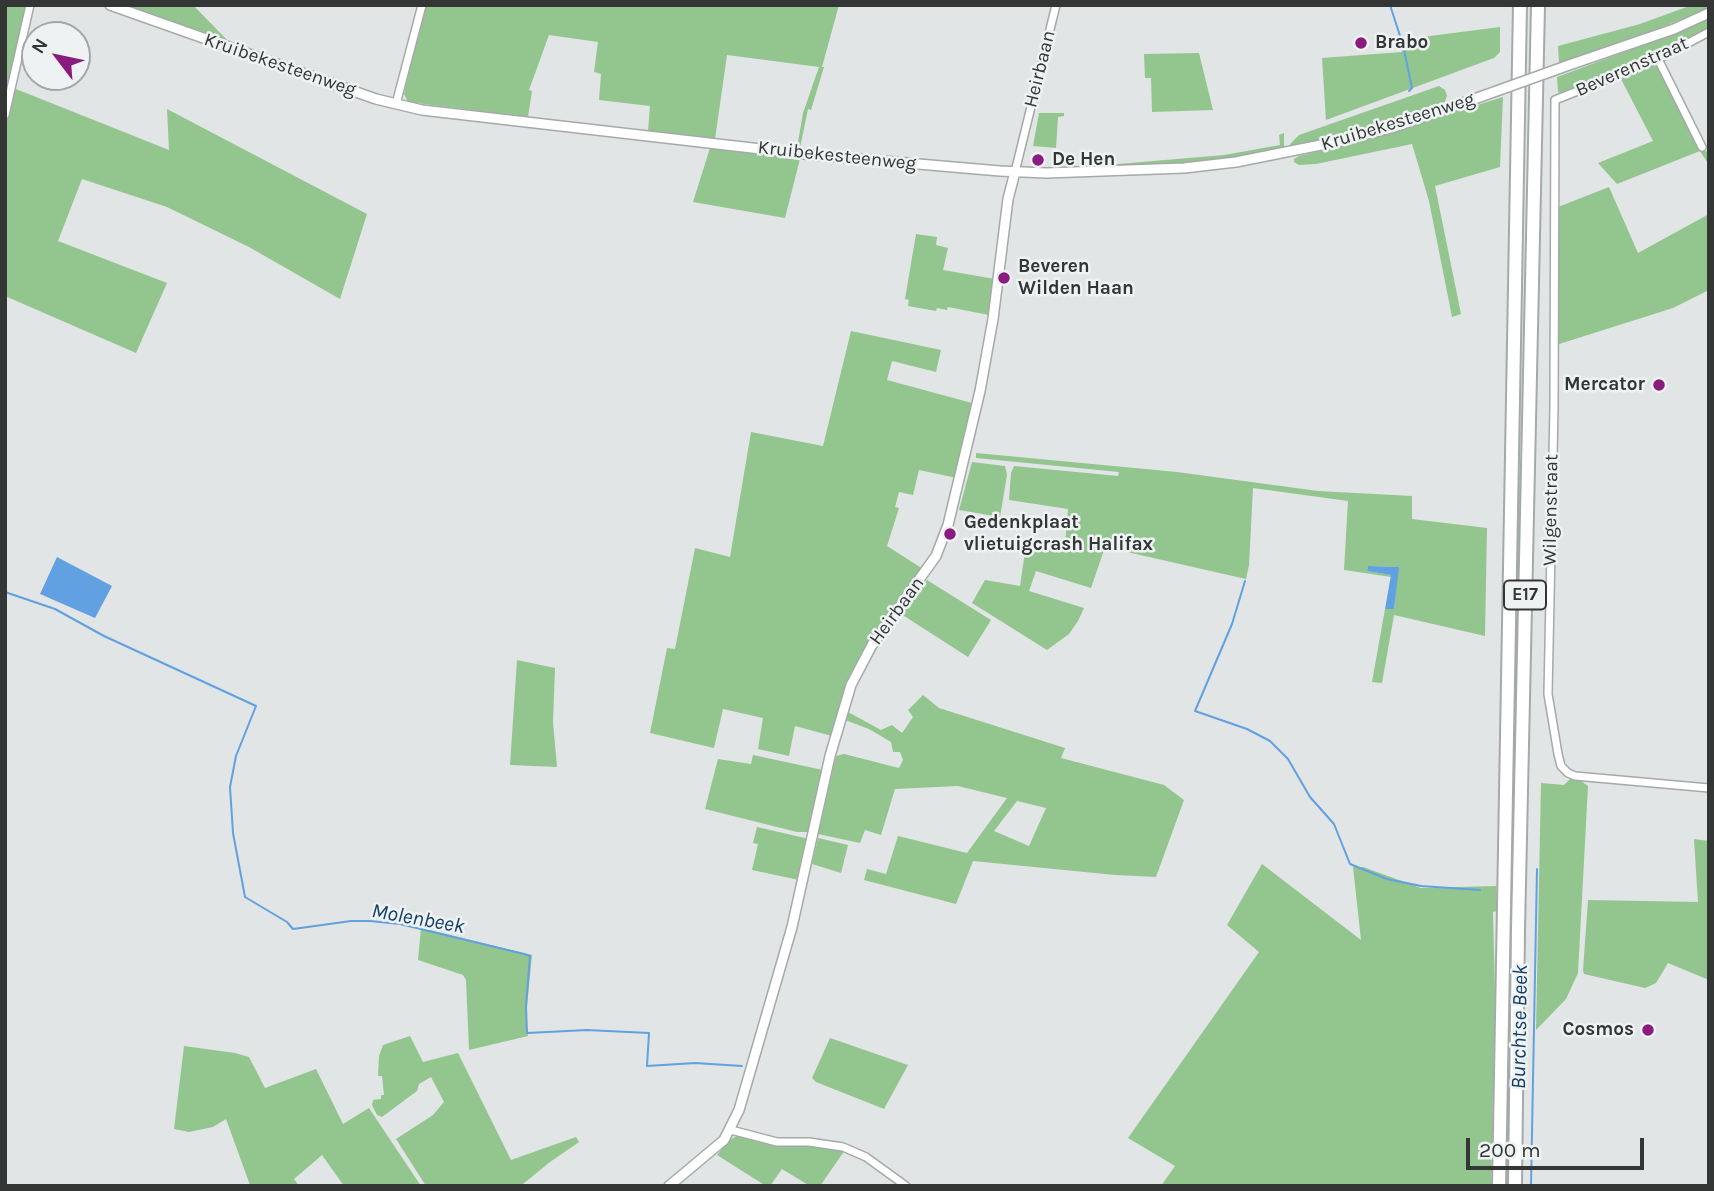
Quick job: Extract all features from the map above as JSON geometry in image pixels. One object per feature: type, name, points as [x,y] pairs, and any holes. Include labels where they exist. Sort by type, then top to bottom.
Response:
[{"type":"highway","name":"E17","points":[[1499,1186],[1520,5]]},
{"type":"highway","name":"E17","points":[[1516,1186],[1518,929],[1538,5]]},
{"type":"street","points":[[5,115],[30,5]]},
{"type":"street","name":"Kruibekesteenweg","points":[[110,5],[396,104],[422,110],[813,155],[1015,172],[1184,168],[1236,162],[1341,141],[1394,127],[1569,65]]},
{"type":"street","points":[[396,104],[422,5]]},
{"type":"street","name":"Heirbaan","points":[[669,1186],[715,1150],[731,1130],[739,1111],[792,927],[830,756],[851,685],[872,645],[936,556],[951,515],[980,391],[993,319],[1008,199],[1056,5]]},
{"type":"street","name":"Beverenstraat","points":[[1569,65],[1674,29],[1709,13]]},
{"type":"street","name":"Beverenstraat","points":[[1555,100],[1658,59],[1709,32]]},
{"type":"street","points":[[1658,59],[1702,148]]},
{"type":"street","name":"Wilgenstraat","points":[[1555,100],[1548,694],[1558,754],[1561,766],[1575,776],[1709,788]]},
{"type":"street","points":[[731,1130],[777,1142],[809,1142],[844,1147],[866,1157],[906,1186]]},
{"type":"green space","points":[[5,5],[26,5],[21,21],[5,98]]},
{"type":"green space","points":[[125,5],[193,5],[228,41],[195,30]]},
{"type":"green space","points":[[427,5],[839,5],[824,67],[811,110],[808,109],[800,148],[797,148],[803,113],[819,67],[727,55],[715,139],[648,131],[650,106],[599,100],[601,74],[594,72],[598,42],[549,35],[529,90],[532,91],[528,117],[408,102],[404,94]]},
{"type":"green space","points":[[1692,5],[1709,5],[1709,8],[1643,35],[1559,64],[1558,46],[1640,24]]},
{"type":"green space","points":[[1709,18],[1709,29],[1694,37],[1562,94],[1558,92],[1557,77]]},
{"type":"green space","points":[[1500,27],[1500,52],[1494,58],[1326,120],[1322,58],[1402,52],[1399,40]]},
{"type":"green space","points":[[1199,53],[1213,110],[1152,112],[1151,78],[1145,78],[1144,54]]},
{"type":"green space","points":[[1656,64],[1701,150],[1709,152],[1709,165],[1700,151],[1617,184],[1598,163],[1653,141],[1621,79]]},
{"type":"green space","points":[[1439,86],[1445,90],[1447,96],[1444,104],[1346,136],[1291,147],[1290,144],[1299,135]]},
{"type":"green space","points":[[16,89],[169,150],[167,109],[367,214],[340,299],[249,247],[167,207],[82,179],[58,241],[167,283],[136,353],[5,296],[5,118]]},
{"type":"green space","points":[[1503,97],[1500,167],[1435,186],[1461,314],[1452,317],[1429,201],[1412,144],[1316,164],[1299,165],[1294,159],[1359,142]]},
{"type":"green space","points":[[1039,113],[1064,113],[1064,116],[1058,117],[1056,148],[1033,146]]},
{"type":"green space","points":[[1284,133],[1284,147],[1275,152],[1193,163],[1118,167],[1118,164],[1224,155],[1280,145],[1279,135]]},
{"type":"green space","points":[[710,148],[800,159],[785,218],[693,202]]},
{"type":"green space","points":[[1609,187],[1638,253],[1709,214],[1709,290],[1673,308],[1556,345],[1558,207]]},
{"type":"green space","points":[[916,234],[937,237],[936,245],[948,248],[943,270],[995,279],[989,315],[948,307],[947,310],[937,308],[936,311],[908,306],[909,300],[905,299]]},
{"type":"green space","points":[[851,331],[941,350],[936,372],[892,361],[887,380],[972,403],[957,478],[919,470],[913,495],[899,492],[895,507],[899,508],[887,546],[923,569],[889,613],[856,667],[844,692],[832,736],[795,726],[789,756],[758,749],[763,718],[723,709],[714,748],[650,733],[667,648],[675,649],[695,548],[730,557],[751,432],[823,446]]},
{"type":"green space","points":[[976,453],[1177,472],[1318,491],[1412,496],[1412,519],[1487,528],[1485,636],[1394,615],[1382,683],[1372,682],[1385,609],[1394,609],[1398,567],[1368,566],[1367,571],[1392,575],[1391,577],[1344,570],[1348,501],[1253,488],[1246,579],[1105,547],[1091,588],[1036,571],[1029,591],[1084,608],[1069,634],[1047,650],[972,603],[985,580],[1020,586],[1026,545],[1065,544],[1068,509],[1009,500],[1011,473],[1014,466],[1118,476],[1119,472],[976,458]]},
{"type":"green space","points":[[972,462],[1005,466],[1007,475],[1000,517],[959,510]]},
{"type":"green space","points":[[927,580],[991,620],[968,657],[901,614]]},
{"type":"green space","points":[[517,660],[555,668],[553,722],[557,767],[510,765]]},
{"type":"green space","points":[[923,695],[939,708],[1065,748],[1061,758],[1164,785],[1184,800],[1156,877],[973,861],[956,904],[864,880],[867,869],[886,874],[898,836],[967,853],[1007,798],[958,786],[895,789],[881,835],[865,830],[860,843],[818,834],[836,756],[844,754],[899,768],[903,760],[900,752],[893,752],[891,742],[869,729],[845,720],[848,712],[881,730],[892,725],[902,733],[913,717],[908,710]],"holes":[[[1017,801],[1046,808],[1029,846],[994,831]]]},
{"type":"green space","points":[[753,755],[823,770],[811,832],[797,832],[705,809],[718,759],[751,764]]},
{"type":"green space","points":[[1570,779],[1578,779],[1588,786],[1578,973],[1566,999],[1536,1030],[1541,783],[1564,785]]},
{"type":"green space","points":[[757,827],[809,839],[799,880],[752,870],[758,844],[753,843]]},
{"type":"green space","points":[[818,838],[848,845],[841,873],[812,864]]},
{"type":"green space","points":[[1694,839],[1709,841],[1709,980],[1668,963],[1656,983],[1645,988],[1584,974],[1588,900],[1698,902]]},
{"type":"green space","points":[[1262,864],[1361,940],[1353,867],[1363,867],[1421,888],[1496,886],[1497,911],[1493,912],[1495,995],[1491,1186],[1161,1186],[1175,1166],[1128,1138],[1259,952],[1227,925]]},
{"type":"green space","points":[[421,928],[532,955],[526,1017],[528,1036],[469,1050],[466,980],[463,975],[418,960]]},
{"type":"green space","points":[[410,1036],[423,1062],[458,1053],[511,1160],[576,1137],[579,1142],[550,1162],[523,1184],[524,1186],[426,1186],[396,1139],[433,1115],[444,1102],[431,1077],[419,1084],[417,1091],[382,1117],[377,1115],[372,1105],[373,1100],[381,1099],[381,1095],[384,1095],[382,1076],[378,1076],[379,1056],[383,1045]]},
{"type":"green space","points":[[830,1038],[908,1065],[884,1109],[812,1078]]},
{"type":"green space","points":[[184,1046],[249,1057],[265,1088],[316,1069],[343,1124],[369,1108],[421,1186],[344,1186],[322,1155],[294,1179],[299,1186],[250,1185],[226,1119],[213,1127],[189,1132],[174,1129]]},
{"type":"green space","points":[[738,1135],[775,1144],[814,1144],[845,1150],[820,1186],[810,1186],[782,1169],[770,1186],[766,1186],[717,1155]]},
{"type":"water","points":[[57,557],[112,586],[95,618],[40,594]]},
{"type":"water","points":[[1368,566],[1399,567],[1394,609],[1385,609],[1391,575],[1367,571]]},
{"type":"waterway","points":[[1390,5],[1403,45],[1412,88],[1409,91]]},
{"type":"waterway","name":"Burchtse Beek","points":[[1245,581],[1232,624],[1195,711],[1247,729],[1270,741],[1288,759],[1310,797],[1334,824],[1350,864],[1387,879],[1421,886],[1480,890]]},
{"type":"waterway","name":"Molenbeek","points":[[5,592],[55,609],[104,636],[256,706],[236,756],[230,787],[233,833],[245,897],[287,922],[293,929],[351,921],[400,924],[524,954],[530,956],[527,1033],[587,1030],[649,1033],[647,1066],[695,1063],[742,1066]]},
{"type":"waterway","name":"Burchtse Beek","points":[[1531,1186],[1537,869]]},
{"type":"place","name":"Brabo","points":[[1361,43]]},
{"type":"place","name":"De Hen","points":[[1038,160]]},
{"type":"place","name":"Beveren Wilden Haan","points":[[1004,278]]},
{"type":"place","name":"Mercator","points":[[1659,385]]},
{"type":"place","name":"Gedenkplaat vlietuigcrash Halifax","points":[[950,534]]},
{"type":"place","name":"Cosmos","points":[[1648,1030]]}]
